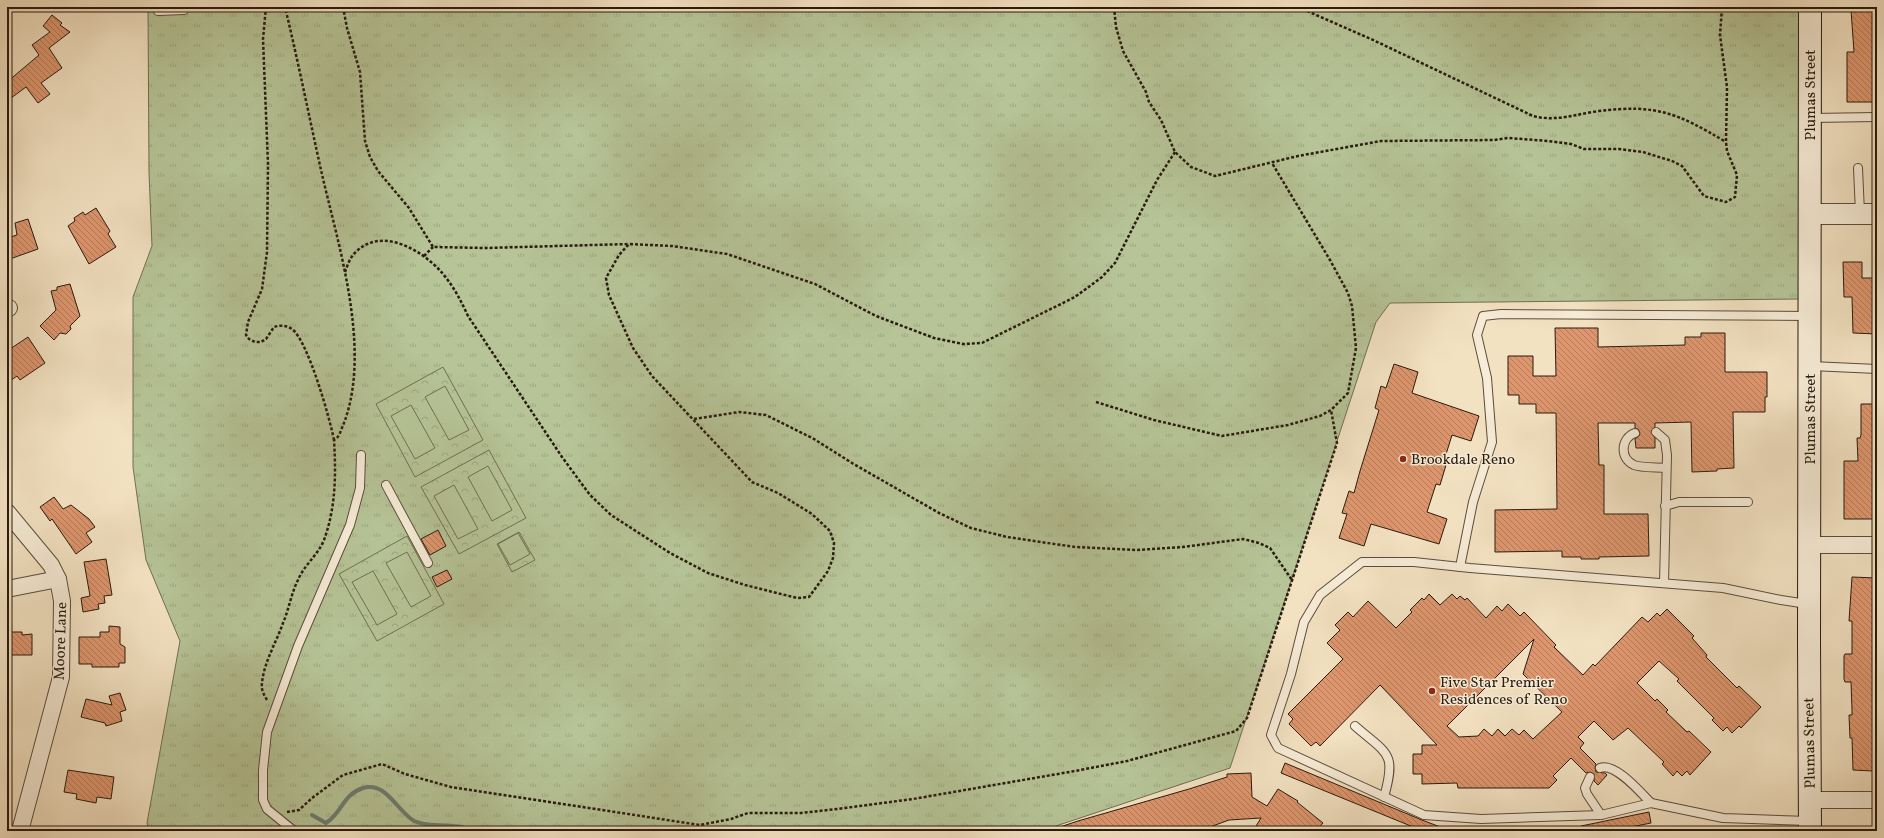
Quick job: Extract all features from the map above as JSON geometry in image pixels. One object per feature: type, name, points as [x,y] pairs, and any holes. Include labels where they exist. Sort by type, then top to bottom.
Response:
[{"type":"main road","name":"Plumas Street","points":[[1810,7],[1810,817]]},
{"type":"street","points":[[1810,214],[1868,214]]},
{"type":"street","name":"Moore Lane","points":[[7,512],[51,565],[58,578],[62,601],[61,677],[20,831]]},
{"type":"street","points":[[1810,545],[1877,545]]},
{"type":"street","points":[[7,589],[58,578]]},
{"type":"street","points":[[1810,817],[1877,800]]},
{"type":"lane","points":[[158,7],[158,11],[184,10],[184,7]]},
{"type":"lane","points":[[1810,118],[1877,117]]},
{"type":"lane","points":[[1858,168],[1868,214]]},
{"type":"lane","points":[[1460,567],[1473,502],[1492,442],[1487,378],[1477,335],[1483,316],[1501,314],[1810,316]]},
{"type":"lane","points":[[1810,366],[1877,369]]},
{"type":"lane","points":[[1635,432],[1628,435],[1624,441],[1623,448],[1626,456],[1634,464],[1666,468]]},
{"type":"lane","points":[[1656,432],[1665,440],[1664,583]]},
{"type":"lane","points":[[294,831],[267,809],[263,800],[263,770],[267,732],[298,646],[350,525],[360,488],[361,455]]},
{"type":"lane","points":[[386,485],[428,563]]},
{"type":"lane","points":[[1665,506],[1679,502],[1748,502]]},
{"type":"lane","points":[[1809,604],[1781,600],[1724,588],[1414,562],[1362,562],[1320,595],[1304,622],[1291,674],[1271,735],[1278,748],[1424,815],[1481,819],[1601,815],[1651,803],[1723,818],[1810,817]]},
{"type":"lane","points":[[1355,726],[1387,754],[1390,763],[1390,776],[1384,797]]},
{"type":"lane","points":[[1600,768],[1609,768],[1617,771],[1651,803]]},
{"type":"lane","points":[[1590,777],[1585,788],[1587,794],[1601,815]]},
{"type":"path","points":[[266,7],[262,39],[268,164],[267,252],[262,289],[248,322],[246,335],[254,342],[261,342],[266,339],[274,327],[280,325],[292,330],[298,337],[316,377],[324,400],[334,440],[335,486],[333,508],[328,529],[319,550],[297,581],[264,674],[262,690],[274,712]]},
{"type":"path","points":[[285,7],[345,272],[354,345],[354,377],[348,410],[338,437],[334,440]]},
{"type":"path","points":[[343,7],[347,28],[360,72],[366,140],[370,157],[378,171],[409,208],[433,247]]},
{"type":"path","points":[[1114,7],[1116,26],[1124,51],[1146,92],[1149,102],[1161,120],[1175,152],[1191,167],[1215,176],[1358,144],[1381,141],[1508,138],[1571,144],[1584,149],[1619,149],[1643,152],[1672,161],[1682,166],[1704,196],[1726,202],[1735,197],[1737,175],[1727,151],[1726,142],[1727,87],[1720,35],[1722,7]]},
{"type":"path","points":[[1298,7],[1371,39],[1532,116],[1543,119],[1554,119],[1599,111],[1642,108],[1653,109],[1685,118],[1726,142]]},
{"type":"path","points":[[424,256],[433,247],[478,248],[629,244],[672,246],[727,254],[815,284],[876,316],[934,338],[963,344],[982,343],[1065,303],[1102,277],[1115,263],[1157,180],[1175,152]]},
{"type":"path","points":[[1096,402],[1154,420],[1222,436],[1288,425],[1320,416],[1331,410],[1348,394],[1356,348],[1352,306],[1348,293],[1272,163]]},
{"type":"path","points":[[345,272],[353,255],[375,242],[388,241],[401,243],[424,256],[443,274],[458,294],[468,316],[549,438],[590,495],[600,506],[611,515],[670,553],[708,573],[745,585],[797,598],[809,597],[828,571],[833,558],[834,544],[830,531],[812,514],[778,493],[752,482],[652,376],[633,348],[609,295],[606,278],[612,266],[629,244]]},
{"type":"path","points":[[283,813],[298,810],[343,775],[382,764],[405,774],[451,787],[700,825],[731,819],[748,813],[801,813],[913,799],[1127,761],[1236,731],[1247,718],[1337,443],[1331,410]]},
{"type":"path","points":[[693,419],[738,412],[766,415],[814,439],[938,513],[970,528],[1008,537],[1075,546],[1136,550],[1183,547],[1243,539],[1259,542],[1270,548],[1292,580]]},
{"type":"green space","points":[[148,7],[1799,7],[1799,299],[1390,303],[1376,322],[1230,768],[1041,831],[149,831],[147,823],[180,641],[146,560],[133,467],[133,297],[152,246],[149,173]]},
{"type":"green space","points":[[443,367],[483,440],[415,477],[376,404]]},
{"type":"green space","points":[[445,386],[469,430],[449,440],[425,397]]},
{"type":"green space","points":[[411,405],[435,448],[415,459],[391,416]]},
{"type":"green space","points":[[489,450],[526,518],[459,554],[421,487]]},
{"type":"green space","points":[[488,466],[512,510],[492,521],[468,477]]},
{"type":"green space","points":[[454,485],[478,529],[458,539],[434,496]]},
{"type":"green space","points":[[519,532],[535,560],[512,572],[497,544]]},
{"type":"green space","points":[[518,533],[530,554],[510,565],[498,544]]},
{"type":"green space","points":[[407,536],[444,604],[377,641],[339,574]]},
{"type":"green space","points":[[407,552],[431,596],[411,607],[386,563]]},
{"type":"green space","points":[[373,571],[397,614],[377,625],[352,582]]},
{"type":"building","points":[[1853,7],[1877,7],[1877,102],[1847,102],[1847,52],[1854,52],[1851,10],[1853,10]]},
{"type":"building","points":[[52,15],[62,23],[60,25],[70,32],[49,48],[62,68],[41,83],[50,94],[38,103],[26,87],[7,101],[7,82],[39,55],[32,45],[50,32],[43,26]]},
{"type":"building","points":[[96,208],[110,231],[108,234],[116,247],[89,264],[68,226],[75,221],[74,218],[83,212],[85,215]]},
{"type":"building","points":[[28,219],[38,249],[7,260],[7,238],[17,235],[15,223]]},
{"type":"building","points":[[1843,262],[1862,262],[1862,278],[1877,278],[1877,334],[1853,333],[1852,297],[1844,297]]},
{"type":"building","points":[[70,284],[80,316],[70,326],[71,329],[66,334],[60,333],[54,340],[40,326],[56,310],[51,291],[57,290],[57,287]]},
{"type":"building","points":[[1555,328],[1598,328],[1598,347],[1685,345],[1685,337],[1701,337],[1701,333],[1725,333],[1725,372],[1767,372],[1767,397],[1765,397],[1765,412],[1733,412],[1734,468],[1717,469],[1717,471],[1692,472],[1691,422],[1655,423],[1655,427],[1651,431],[1655,438],[1655,448],[1636,448],[1635,439],[1640,433],[1638,429],[1635,428],[1635,423],[1598,423],[1599,465],[1604,465],[1604,514],[1648,514],[1649,556],[1599,557],[1599,559],[1581,559],[1581,557],[1562,557],[1562,551],[1495,552],[1495,510],[1557,509],[1556,413],[1536,413],[1536,404],[1519,404],[1519,395],[1508,395],[1508,356],[1533,356],[1533,376],[1556,376]]},
{"type":"building","points":[[28,337],[45,363],[20,380],[17,376],[7,383],[7,351]]},
{"type":"building","name":"Brookdale Reno","points":[[1394,364],[1418,372],[1412,393],[1479,416],[1471,441],[1452,435],[1443,464],[1446,465],[1440,485],[1436,484],[1427,512],[1447,519],[1439,544],[1371,524],[1364,546],[1339,538],[1347,514],[1342,513],[1349,491],[1354,493],[1379,410],[1375,408],[1381,386],[1386,388]]},
{"type":"building","points":[[1861,404],[1877,404],[1877,421],[1873,421],[1873,444],[1877,444],[1877,519],[1844,519],[1844,461],[1858,461],[1857,438],[1860,438],[1861,435]]},
{"type":"building","points":[[54,497],[63,509],[71,505],[89,519],[95,527],[86,533],[92,542],[76,554],[52,519],[50,521],[40,507]]},
{"type":"building","points":[[438,530],[446,546],[430,555],[421,539]]},
{"type":"building","points":[[106,559],[112,595],[104,596],[105,603],[98,604],[99,609],[83,612],[81,598],[90,596],[84,562]]},
{"type":"building","points":[[447,570],[452,579],[437,587],[432,577]]},
{"type":"building","points":[[1852,577],[1876,578],[1877,759],[1874,759],[1873,771],[1853,770],[1852,738],[1850,738],[1849,715],[1852,715],[1851,682],[1845,682],[1844,679],[1844,656],[1845,654],[1852,654],[1852,621],[1849,621]]},
{"type":"building","name":"Five Star Premier Residences of Reno","points":[[1429,594],[1440,605],[1452,594],[1457,599],[1460,596],[1465,600],[1467,598],[1486,618],[1497,606],[1502,611],[1508,604],[1520,616],[1524,612],[1556,645],[1554,647],[1583,675],[1593,664],[1595,666],[1642,617],[1648,622],[1657,613],[1660,616],[1667,609],[1694,636],[1692,638],[1707,655],[1706,657],[1737,688],[1739,686],[1761,707],[1741,728],[1739,726],[1732,733],[1727,727],[1723,731],[1712,720],[1714,718],[1677,681],[1679,679],[1659,661],[1637,683],[1655,701],[1657,699],[1668,710],[1666,712],[1711,752],[1690,775],[1687,771],[1682,776],[1677,771],[1673,776],[1662,764],[1664,762],[1628,728],[1613,740],[1594,721],[1578,737],[1584,743],[1580,748],[1596,764],[1596,772],[1605,773],[1607,775],[1598,785],[1594,781],[1594,774],[1590,772],[1586,773],[1571,758],[1553,776],[1557,780],[1549,788],[1458,788],[1457,783],[1422,784],[1422,774],[1413,774],[1413,754],[1422,754],[1422,745],[1437,745],[1380,685],[1320,746],[1316,742],[1311,746],[1289,724],[1293,719],[1288,714],[1343,659],[1327,643],[1340,630],[1335,625],[1348,612],[1353,617],[1368,601],[1396,628],[1412,612],[1410,610],[1422,598],[1424,600]],"holes":[[[1534,639],[1523,674],[1562,712],[1533,739],[1524,730],[1519,735],[1512,729],[1505,736],[1498,729],[1492,736],[1484,729],[1478,736],[1459,737],[1447,726]]]},
{"type":"building","points":[[109,626],[120,627],[120,644],[125,647],[125,663],[119,663],[119,667],[92,667],[92,664],[79,664],[79,637],[100,637],[100,632],[109,632]]},
{"type":"building","points":[[7,632],[22,632],[22,635],[32,634],[32,655],[7,655]]},
{"type":"building","points":[[120,693],[126,710],[120,712],[122,721],[106,726],[105,723],[81,717],[86,699],[112,705],[109,696]]},
{"type":"building","points":[[1285,763],[1451,831],[1423,831],[1281,773]]},
{"type":"building","points":[[68,770],[114,777],[111,799],[97,797],[96,803],[76,799],[77,794],[64,792]]},
{"type":"building","points":[[1251,773],[1252,797],[1267,806],[1278,789],[1298,801],[1297,802],[1323,823],[1316,831],[1253,831],[1261,818],[1229,820],[1199,831],[1058,831],[1057,828],[1227,777],[1227,774]]},
{"type":"building","points":[[1649,812],[1651,823],[1611,831],[1581,831],[1581,826]]},
{"type":"waterway","points":[[312,815],[326,823],[332,819],[351,795],[363,788],[371,787],[385,793],[414,821],[428,825],[458,826],[474,831]]},
{"type":"place","name":"Brookdale Reno","points":[[1403,459]]},
{"type":"place","name":"Five Star Premier Residences of Reno","points":[[1432,691]]}]
